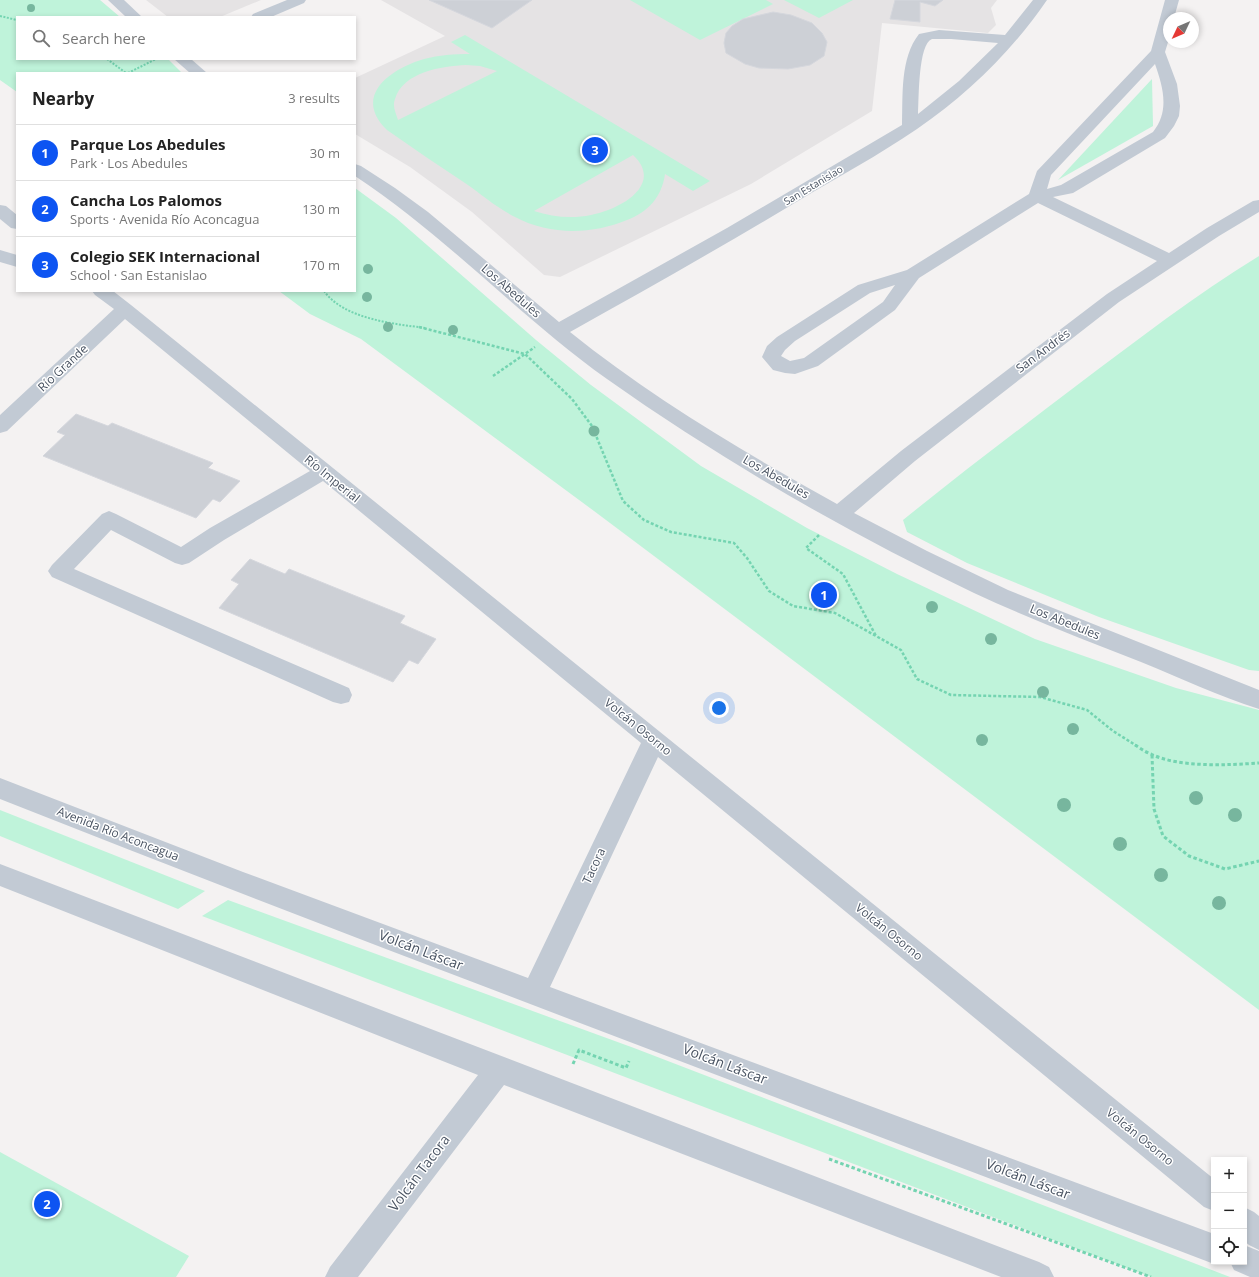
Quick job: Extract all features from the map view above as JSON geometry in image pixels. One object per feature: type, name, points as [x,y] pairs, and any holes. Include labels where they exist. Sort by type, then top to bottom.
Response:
[{"type":"street","points":[[115,0],[134,16]]},
{"type":"street","points":[[260,16],[298,0]]},
{"type":"street","name":"San Estanislao","points":[[557,331],[648,282],[910,126],[969,80],[1009,40],[1040,0]]},
{"type":"street","points":[[1037,196],[1043,174],[1158,52],[1172,0]]},
{"type":"street","points":[[910,126],[912,78],[919,43],[924,36],[938,33],[1009,40]]},
{"type":"street","points":[[912,274],[889,306],[811,362],[799,368],[789,369],[775,363],[771,357],[778,346],[789,337],[864,289],[912,274],[1037,196],[1067,189],[1149,141],[1167,128],[1171,118],[1172,105],[1168,79],[1158,52]]},
{"type":"street","points":[[183,60],[198,72]]},
{"type":"street","name":"Los Abedules","points":[[356,169],[405,203],[464,250],[557,331],[611,373],[719,444],[840,514],[966,580],[1040,612],[1256,697]]},
{"type":"street","points":[[1037,196],[1169,260]]},
{"type":"street","name":"San Andrés","points":[[840,514],[908,456],[1113,298],[1169,260],[1259,205]]},
{"type":"street","points":[[0,210],[16,223]]},
{"type":"street","points":[[0,256],[16,261]]},
{"type":"street","name":"Río Imperial","points":[[102,292],[563,666]]},
{"type":"street","name":"Río Grande","points":[[0,426],[125,309]]},
{"type":"street","points":[[323,472],[217,534],[182,557],[108,519],[59,571],[341,694]]},
{"type":"street","name":"Volcán Osorno","points":[[563,666],[1211,1196]]},
{"type":"street","name":"Tacora","points":[[534,993],[654,740]]},
{"type":"street","name":"Avenida Río Aconcagua","points":[[0,788],[235,880]]},
{"type":"street","points":[[0,875],[1039,1277]]},
{"type":"street","name":"Volcán Láscar","points":[[235,880],[1211,1248]]},
{"type":"street","name":"Volcán Tacora","points":[[340,1277],[499,1069]]},
{"type":"street","points":[[1247,1225],[1259,1235]]},
{"type":"street","points":[[1247,1261],[1259,1266]]},
{"type":"path","points":[[0,16],[16,20]]},
{"type":"path","points":[[108,60],[126,72]]},
{"type":"path","points":[[129,72],[154,60]]},
{"type":"path","points":[[325,292],[329,298],[354,313],[386,323],[426,328],[524,354],[572,399],[592,426],[623,501],[644,520],[671,532],[734,543],[747,558],[769,591],[794,606],[835,613],[901,650],[917,679],[951,694],[992,697],[1040,697],[1087,710],[1113,731],[1152,755],[1181,763],[1233,765],[1259,763]]},
{"type":"path","points":[[492,376],[557,331]]},
{"type":"path","points":[[840,514],[806,548],[843,574],[876,636]]},
{"type":"path","points":[[1152,755],[1154,809],[1163,836],[1189,856],[1225,869],[1259,861]]},
{"type":"shaded area","points":[[146,0],[261,0],[222,16],[167,16]]},
{"type":"shaded area","points":[[381,0],[997,0],[991,8],[996,25],[988,33],[882,23],[872,111],[751,184],[560,277],[544,275],[472,212],[410,167],[356,135],[356,78],[445,36]]},
{"type":"green space","points":[[0,0],[100,0],[119,16],[16,16],[16,60],[169,60],[181,72],[16,72],[16,91],[0,80]]},
{"type":"green space","points":[[630,0],[766,0],[773,4],[700,40]]},
{"type":"green space","points":[[784,0],[853,0],[819,18]]},
{"type":"green space","points":[[465,35],[710,181],[693,191],[665,174],[661,190],[657,197],[653,203],[641,213],[635,217],[613,225],[599,228],[570,231],[556,230],[528,223],[515,217],[495,205],[387,130],[377,118],[373,106],[374,95],[388,77],[411,64],[424,59],[447,55],[470,54],[451,42]],"holes":[[[466,65],[480,66],[497,71],[398,120],[394,102],[399,90],[406,82],[424,72],[446,67]],[[633,155],[642,166],[644,176],[641,186],[625,202],[602,212],[577,217],[562,217],[534,211]]]},
{"type":"green space","points":[[1152,79],[1153,126],[1058,180]]},
{"type":"green space","points":[[356,189],[396,218],[536,340],[591,385],[701,466],[807,528],[897,574],[1035,639],[1176,688],[1259,710],[1259,1010],[594,511],[361,339],[310,314],[280,292],[356,292]]},
{"type":"green space","points":[[1259,256],[1259,671],[1249,670],[1099,617],[967,563],[907,532],[903,520],[946,486],[1166,319],[1212,286]]},
{"type":"green space","points":[[0,810],[205,891],[178,909],[0,836]]},
{"type":"green space","points":[[228,900],[634,1048],[1230,1277],[1151,1277],[202,916]]},
{"type":"green space","points":[[0,1152],[189,1256],[176,1277],[0,1277]]},
{"type":"building","points":[[429,0],[532,0],[492,28]]},
{"type":"building","points":[[895,0],[943,0],[935,6],[920,2],[920,22],[890,19]]},
{"type":"building","points":[[773,12],[791,15],[812,23],[822,33],[827,42],[824,56],[810,65],[788,69],[759,68],[745,64],[726,53],[724,43],[726,33],[732,26],[743,19]]},
{"type":"building","points":[[76,414],[108,426],[112,423],[213,463],[208,468],[240,481],[220,502],[213,499],[196,518],[43,456],[65,435],[57,432]]},
{"type":"building","points":[[250,559],[285,574],[289,569],[405,616],[400,623],[436,639],[418,664],[409,660],[393,682],[219,608],[239,584],[231,580]]},
{"type":"place","name":"Colegio SEK Internacional","points":[[595,150]]},
{"type":"place","name":"Parque Los Abedules","points":[[824,595]]},
{"type":"place","name":"Cancha Los Palomos","points":[[47,1204]]}]
